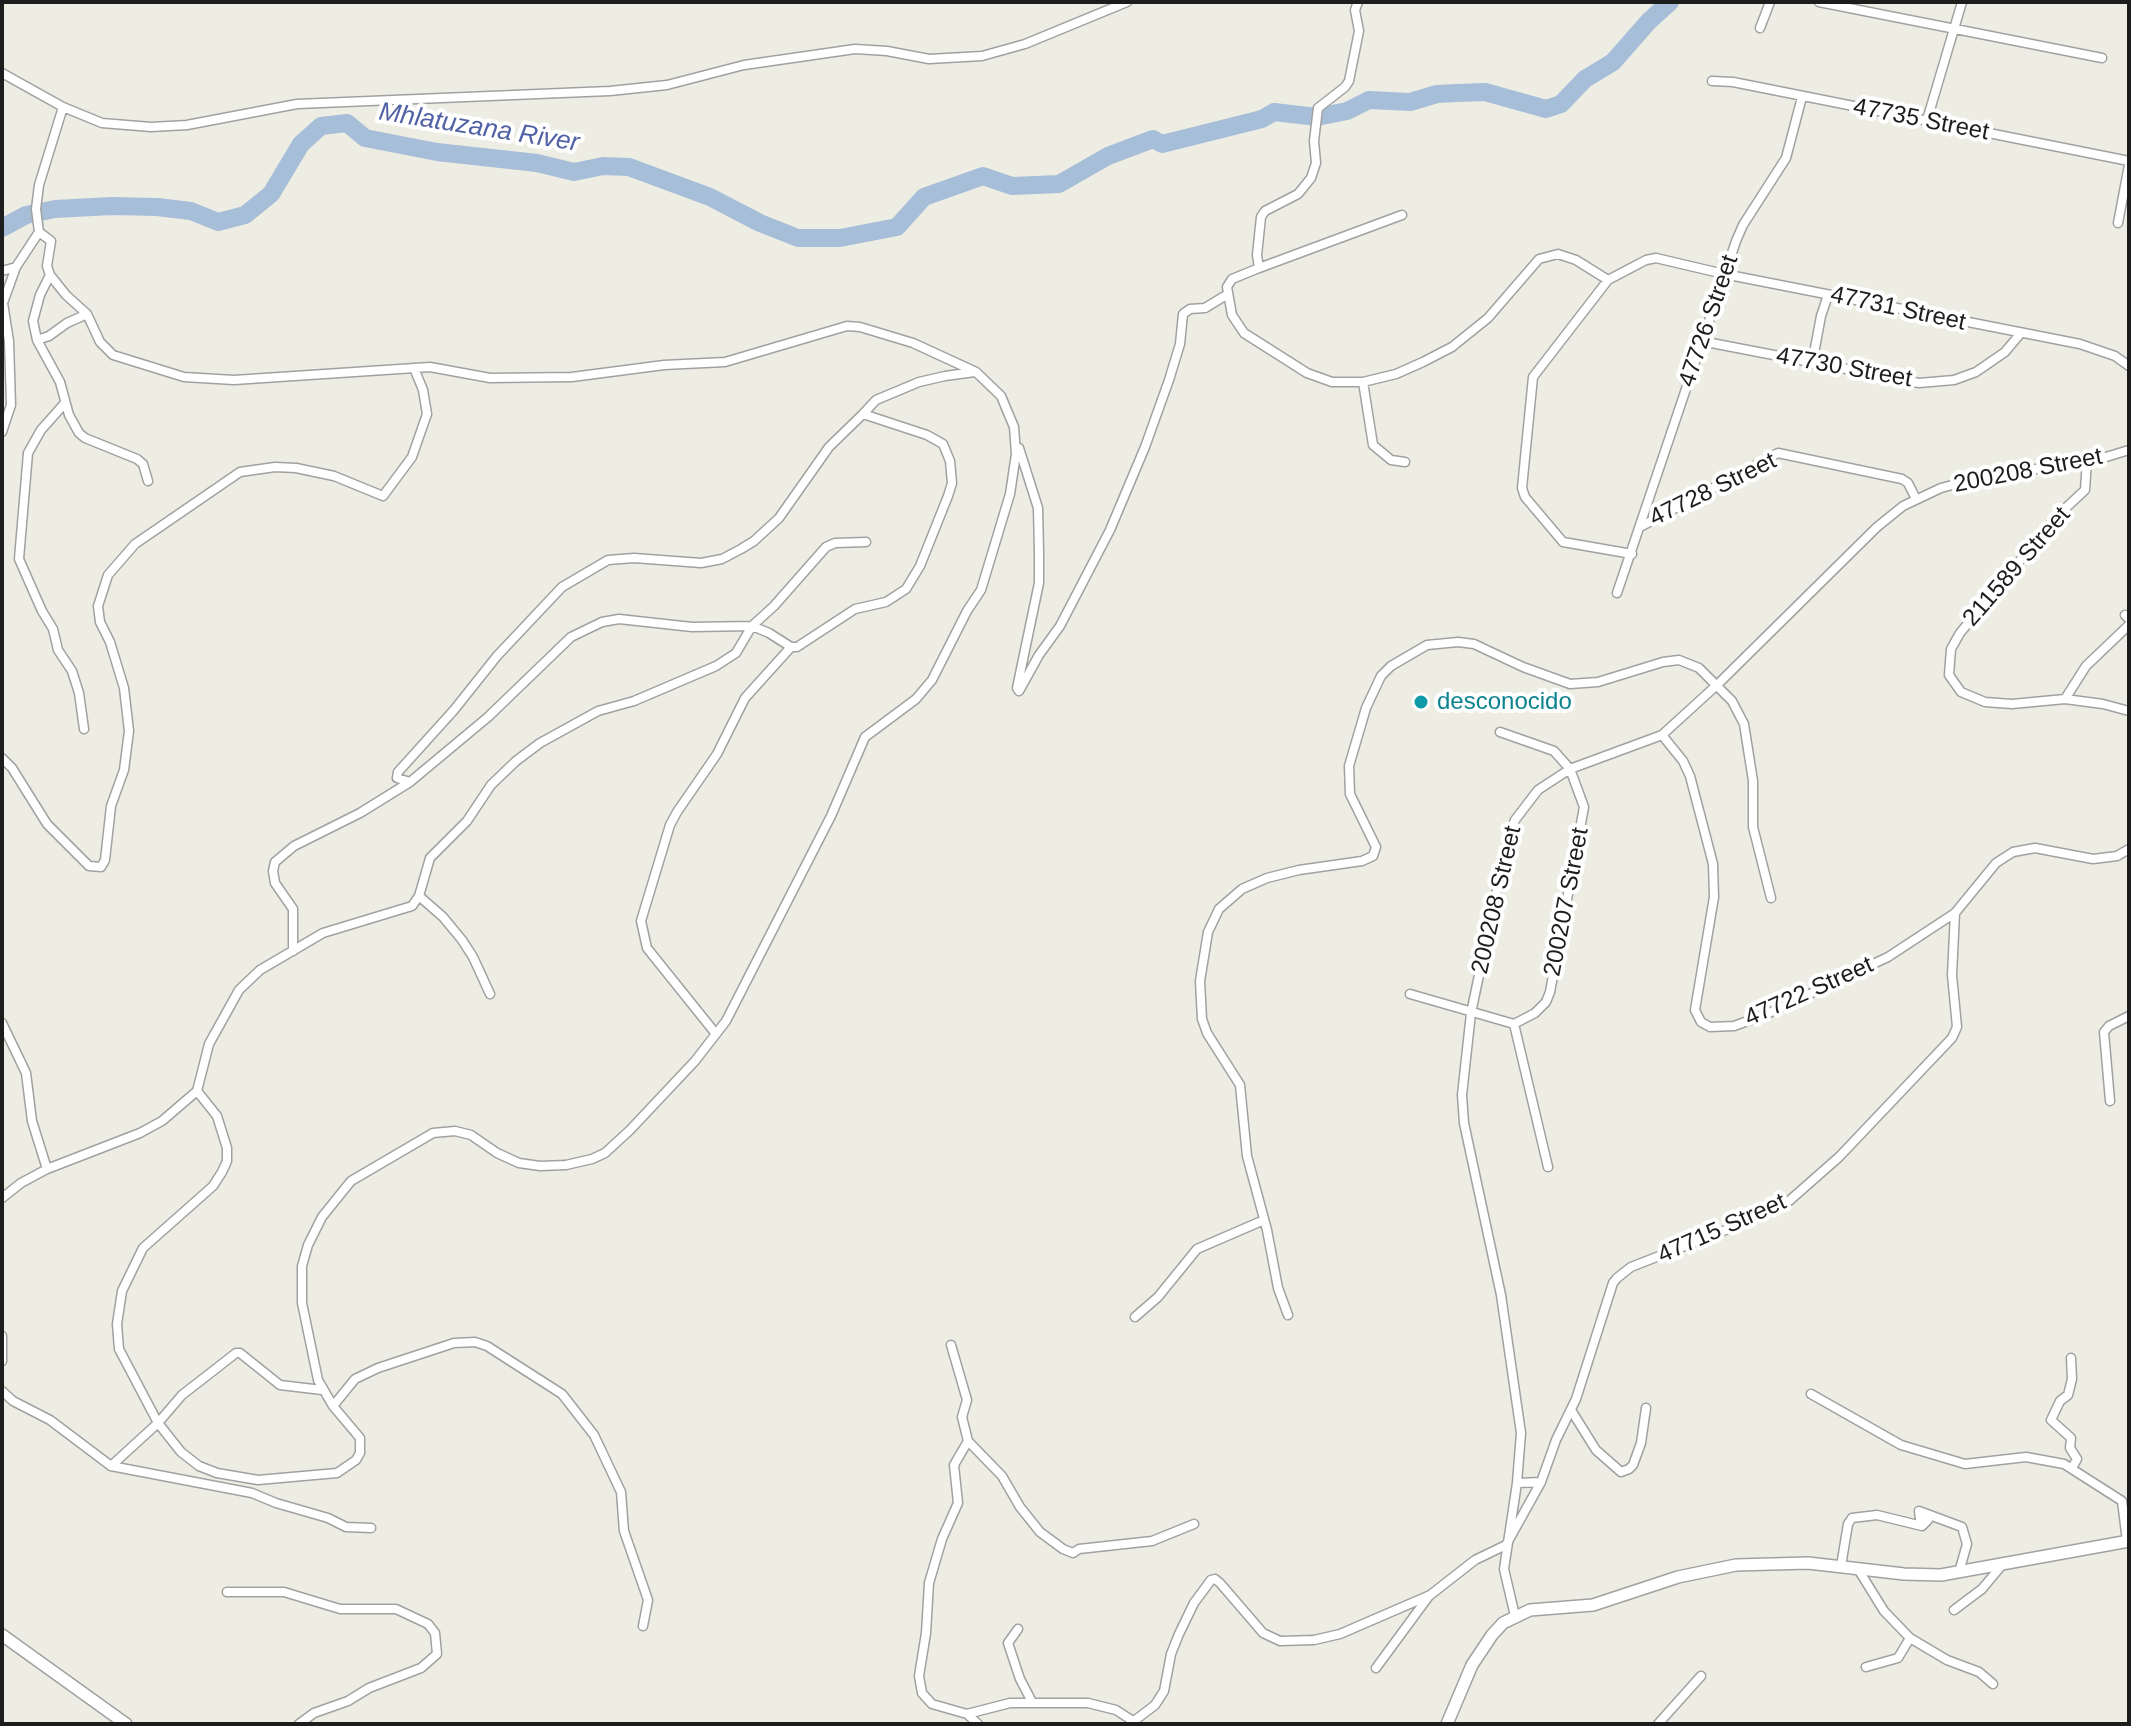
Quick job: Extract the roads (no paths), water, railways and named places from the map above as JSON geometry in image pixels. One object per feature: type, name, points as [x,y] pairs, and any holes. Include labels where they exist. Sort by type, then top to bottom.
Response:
[{"type":"street","points":[[2,73],[63,107],[102,123],[151,127],[187,125],[297,104],[610,91],[667,85],[744,65],[855,49],[929,59],[982,56],[1025,44],[1127,2]]},
{"type":"street","points":[[1259,268],[1257,255],[1261,217],[1268,209],[1298,194],[1311,178],[1316,163],[1314,141],[1318,108],[1349,81],[1359,31],[1355,10],[1358,2]]},
{"type":"street","points":[[1760,28],[1770,2]]},
{"type":"street","points":[[1819,2],[2102,58]]},
{"type":"street","points":[[1927,120],[1962,2]]},
{"type":"street","name":"47735 Street","points":[[1712,81],[1733,82],[1927,120],[2129,163]]},
{"type":"street","name":"47726 Street","points":[[1617,593],[1724,274],[1743,225],[1786,158],[1802,97]]},
{"type":"street","points":[[2,432],[11,405],[9,341],[3,303],[16,267],[39,232],[36,209],[44,165],[63,107]]},
{"type":"street","points":[[2118,223],[2129,163]]},
{"type":"street","points":[[39,232],[51,241],[47,266],[50,275],[87,314],[100,342],[113,355],[184,377],[246,380],[430,367],[490,378],[537,379],[664,365],[725,362],[847,326],[913,343],[976,372],[1001,396],[1017,439],[1039,518],[1039,583],[1017,688],[1019,691],[1066,616],[1110,530],[1169,380],[1180,344],[1183,314],[1190,309],[1205,308],[1223,296],[1232,279],[1402,215]]},
{"type":"street","points":[[1223,296],[1237,325],[1277,356],[1307,373],[1332,382],[1363,382],[1396,374],[1452,347],[1488,318],[1545,256],[1564,255],[1608,280],[1537,370],[1532,382],[1523,494],[1553,533],[1570,544],[1632,554]]},
{"type":"street","name":"47731 Street","points":[[1608,280],[1646,260],[1663,259],[2089,347],[2115,356],[2129,366]]},
{"type":"street","points":[[2,271],[16,267]]},
{"type":"street","points":[[50,275],[40,295],[33,321],[37,340],[60,382],[65,403],[79,433],[137,459],[143,464],[148,481]]},
{"type":"street","points":[[1812,364],[1828,295]]},
{"type":"street","points":[[37,340],[87,314]]},
{"type":"street","name":"47730 Street","points":[[1701,341],[1919,383],[1954,380],[1976,372],[2005,352],[2020,334]]},
{"type":"street","points":[[2,758],[12,768],[47,824],[89,866],[101,867],[105,860],[111,806],[124,770],[129,731],[124,688],[110,642],[100,622],[98,606],[108,575],[135,544],[240,472],[275,467],[296,468],[334,476],[383,496],[412,457],[427,414],[423,390],[414,368]]},
{"type":"street","points":[[410,782],[397,778],[398,772],[497,656],[562,587],[608,560],[634,558],[701,563],[722,559],[754,541],[779,518],[829,447],[876,400],[919,382],[976,372]]},
{"type":"street","points":[[2,391],[10,386],[10,379]]},
{"type":"street","points":[[1363,382],[1373,445],[1391,460],[1405,462]]},
{"type":"street","points":[[65,403],[41,430],[28,453],[19,559],[53,629],[58,650],[72,671],[84,729]]},
{"type":"street","points":[[716,1034],[647,948],[641,921],[670,825],[717,754],[745,698],[791,647],[809,641],[855,609],[886,602],[906,589],[920,566],[948,496],[952,471],[943,444],[916,431],[863,414]]},
{"type":"street","points":[[197,1091],[217,1116],[227,1148],[227,1161],[213,1186],[143,1248],[122,1291],[117,1324],[119,1349],[158,1423],[181,1452],[199,1466],[237,1478],[279,1480],[337,1473],[356,1460],[361,1445],[360,1438],[322,1390],[302,1303],[302,1266],[322,1217],[351,1181],[424,1136],[443,1131],[471,1135],[497,1153],[519,1163],[566,1165],[592,1159],[605,1153],[630,1130],[695,1061],[726,1021],[831,816],[865,737],[916,699],[932,680],[981,590],[1010,494],[1017,439]]},
{"type":"street","name":"200208 Street","points":[[1515,1616],[1504,1569],[1521,1433],[1501,1295],[1464,1123],[1463,1068],[1471,1013],[1508,838],[1515,820],[1538,790],[1570,769],[1662,735],[1877,527],[1916,499],[1971,480],[2129,450]]},
{"type":"street","name":"47728 Street","points":[[1641,526],[1778,453],[1902,479],[1908,483],[1916,499]]},
{"type":"street","name":"211589 Street","points":[[2087,460],[2085,490],[2056,517],[1960,633],[1951,649],[1949,675],[1961,692],[1985,702],[2012,704],[2065,699],[2129,711]]},
{"type":"street","points":[[2,1198],[47,1169],[140,1133],[162,1121],[197,1091],[209,1044],[239,990],[260,970],[323,933],[412,906],[419,896],[430,858],[459,831],[491,785],[516,761],[540,743],[598,711],[634,701],[716,666],[736,653],[752,626],[826,547],[835,543],[866,542]]},
{"type":"street","points":[[293,951],[293,909],[275,883],[275,862],[294,846],[360,813],[410,782],[488,717],[571,637],[602,622],[619,619],[692,627],[752,626],[791,647]]},
{"type":"street","points":[[2065,699],[2086,666],[2129,625]]},
{"type":"street","points":[[1288,1315],[1278,1288],[1247,1156],[1240,1085],[1207,1033],[1202,1019],[1200,981],[1208,932],[1219,909],[1242,889],[1288,872],[1362,861],[1373,856],[1376,847],[1350,794],[1349,766],[1366,708],[1381,676],[1391,666],[1427,645],[1458,642],[1474,644],[1570,684],[1598,682],[1679,660],[1699,668],[1732,701],[1744,724],[1753,781],[1753,827],[1771,898]]},
{"type":"street","points":[[1500,732],[1554,751],[1570,769]]},
{"type":"street","name":"47722 Street","points":[[1662,735],[1683,761],[1690,776],[1713,864],[1714,897],[1695,1010],[1701,1022],[1719,1029],[1767,1014],[1888,957],[1955,913],[1996,863],[2013,852],[2035,848],[2093,859],[2117,856],[2129,849]]},
{"type":"street","name":"200207 Street","points":[[1514,1024],[1535,1013],[1546,1002],[1550,992],[1584,814],[1570,769]]},
{"type":"street","points":[[419,896],[443,917],[462,940],[490,994]]},
{"type":"street","name":"47715 Street","points":[[1506,1545],[1541,1482],[1571,1410],[1617,1278],[1631,1267],[1719,1234],[1789,1201],[1839,1157],[1952,1038],[1957,1027],[1952,975],[1955,913]]},
{"type":"street","points":[[1410,994],[1514,1024],[1548,1167]]},
{"type":"street","points":[[2110,1101],[2104,1032],[2129,1016]]},
{"type":"street","points":[[2,1023],[26,1073],[32,1121],[47,1169]]},
{"type":"street","points":[[1135,1317],[1158,1297],[1197,1249],[1264,1220]]},
{"type":"street","points":[[2,1336],[2,1361]]},
{"type":"street","points":[[333,1406],[355,1379],[364,1374],[465,1341],[487,1346],[562,1394],[594,1435],[621,1492],[624,1531],[648,1600],[643,1626]]},
{"type":"street","points":[[951,1345],[967,1400],[962,1417],[968,1441],[1002,1476],[1020,1507],[1040,1532],[1063,1549],[1073,1553],[1079,1549],[1152,1541],[1194,1524]]},
{"type":"street","points":[[111,1466],[158,1423],[182,1395],[236,1353],[280,1385],[322,1390]]},
{"type":"street","points":[[2071,1358],[2072,1379],[2068,1395],[2060,1401],[2051,1420],[2071,1438],[2070,1448],[2077,1459],[2072,1468]]},
{"type":"street","points":[[2,1391],[13,1401],[50,1420],[111,1466],[252,1493],[346,1527],[371,1528]]},
{"type":"street","points":[[1447,1724],[1482,1648],[1503,1623],[1542,1608],[1593,1605],[1678,1577],[1736,1565],[1808,1563],[1925,1575],[1958,1573],[2128,1541],[2122,1501],[2064,1464],[2026,1457],[1965,1464],[1901,1445],[1811,1394]]},
{"type":"street","points":[[1571,1410],[1596,1450],[1621,1472],[1633,1465],[1641,1443],[1646,1408]]},
{"type":"street","points":[[968,1441],[954,1465],[958,1503],[931,1570],[919,1676],[922,1693],[932,1704],[967,1714],[978,1724]]},
{"type":"street","points":[[1517,1483],[1541,1482]]},
{"type":"street","points":[[1841,1566],[1848,1524],[1852,1518],[1877,1515],[1922,1526],[1928,1520],[1920,1519],[1919,1511],[1962,1527],[1967,1544],[1958,1573]]},
{"type":"street","points":[[967,1714],[994,1706],[1075,1702],[1103,1705],[1136,1722],[1155,1705],[1164,1691],[1171,1654],[1207,1582],[1215,1579],[1220,1583],[1263,1633],[1280,1641],[1313,1640],[1340,1634],[1429,1596],[1475,1560],[1506,1545]]},
{"type":"street","points":[[1954,1610],[1982,1589],[2002,1565]]},
{"type":"street","points":[[1858,1569],[1884,1611],[1910,1638],[1947,1660],[1979,1672],[1993,1684]]},
{"type":"street","points":[[227,1592],[284,1592],[340,1609],[396,1609],[428,1624],[435,1633],[437,1654],[421,1668],[314,1713],[299,1724]]},
{"type":"street","points":[[1376,1668],[1429,1596]]},
{"type":"street","points":[[1018,1629],[1008,1643],[1020,1679],[1032,1702]]},
{"type":"street","points":[[2,1635],[126,1724]]},
{"type":"street","points":[[1866,1667],[1898,1658],[1910,1638]]},
{"type":"street","points":[[1658,1724],[1701,1676]]},
{"type":"waterway","name":"Mhlatuzana River","points":[[2,228],[26,215],[55,209],[157,207],[191,211],[218,222],[245,215],[271,194],[301,144],[321,126],[347,123],[365,138],[437,152],[537,163],[574,172],[603,166],[629,167],[710,197],[760,223],[798,238],[840,238],[897,227],[924,197],[983,176],[1012,186],[1059,184],[1108,156],[1153,139],[1162,144],[1262,119],[1274,112],[1317,117],[1347,111],[1369,100],[1410,102],[1437,94],[1485,92],[1546,109],[1561,104],[1585,79],[1613,62],[1670,2]]},
{"type":"place","name":"desconocido","points":[[1421,702]]}]
